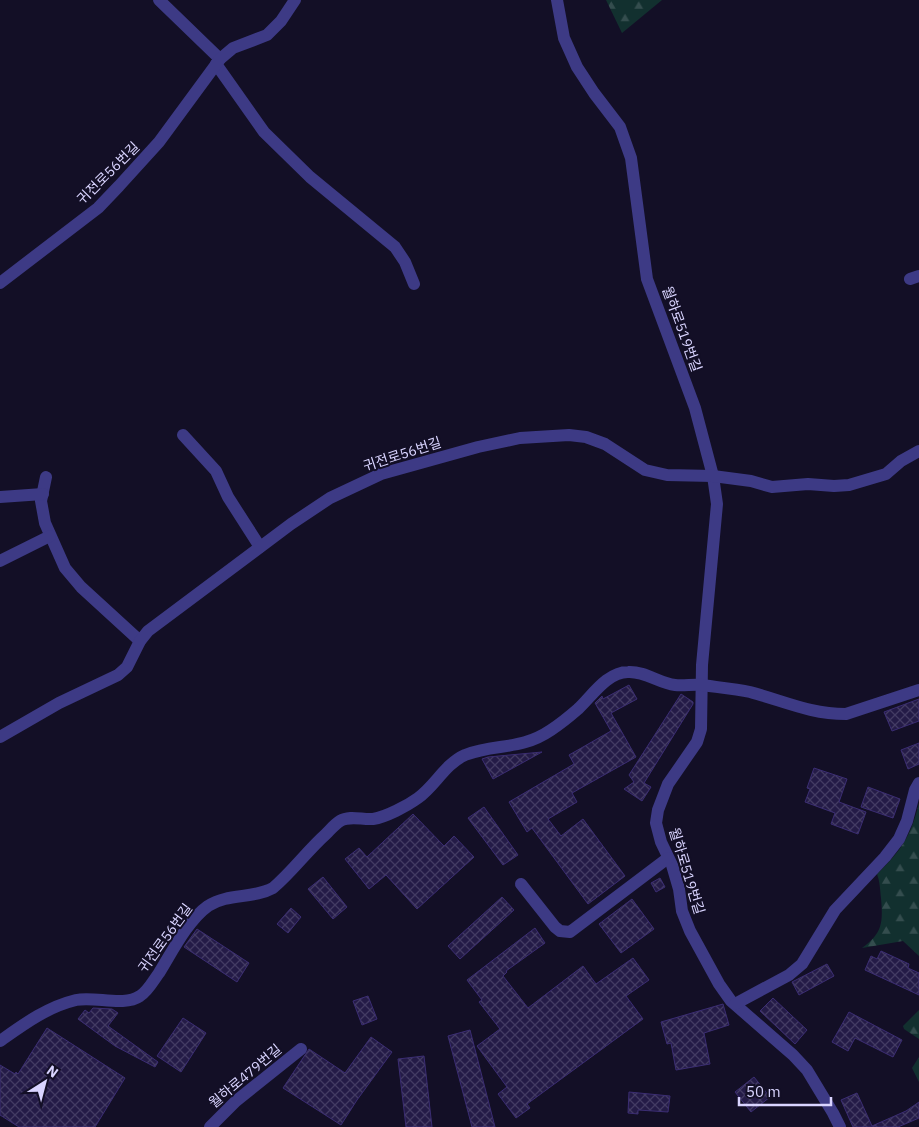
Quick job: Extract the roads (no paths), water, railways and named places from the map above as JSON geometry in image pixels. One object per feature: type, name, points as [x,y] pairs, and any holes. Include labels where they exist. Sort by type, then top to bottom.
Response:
[{"type":"lane","points":[[159,0],[218,62],[264,132],[310,177],[395,247],[405,262],[414,284]]},
{"type":"lane","name":"귀전로56번길","points":[[0,283],[98,208],[160,142],[218,62],[233,48],[267,35],[281,21],[294,0]]},
{"type":"lane","name":"월하로519번길","points":[[557,0],[564,38],[577,66],[594,93],[620,127],[626,142],[635,185],[648,279],[695,408],[713,476],[717,504],[706,609],[701,685],[701,729],[696,742],[668,784],[658,810],[656,823],[678,888],[682,911],[690,931],[719,984],[735,1004],[793,1055],[807,1070],[840,1127]]},
{"type":"lane","points":[[183,435],[216,471],[228,497],[260,547]]},
{"type":"lane","name":"귀전로56번길","points":[[0,737],[59,703],[118,674],[127,667],[140,641],[148,631],[260,547],[330,498],[381,474],[459,452],[520,438],[568,435],[586,437],[605,444],[645,470],[667,475],[713,476],[752,481],[772,487],[808,484],[834,486],[849,485],[886,474],[901,461],[919,451]]},
{"type":"lane","points":[[46,477],[41,502],[45,523],[65,568],[81,587],[140,641]]},
{"type":"lane","points":[[0,497],[42,494]]},
{"type":"lane","points":[[0,561],[50,536]]},
{"type":"lane","name":"귀전로56번길","points":[[0,1041],[37,1015],[60,1005],[94,998],[131,1000],[140,996],[149,987],[190,925],[207,907],[217,901],[231,897],[267,892],[339,822],[350,818],[374,819],[384,816],[418,798],[450,766],[465,756],[533,741],[578,709],[610,678],[618,673],[643,673],[660,681],[675,684],[701,685]]},
{"type":"lane","points":[[701,685],[749,692],[796,707],[834,714],[846,714],[919,690]]},
{"type":"lane","points":[[735,1004],[789,975],[802,964],[835,910],[885,857],[899,839],[907,821],[914,790],[919,783]]},
{"type":"lane","points":[[521,884],[555,927],[560,931],[570,932],[668,858]]},
{"type":"lane","name":"월하로479번길","points":[[210,1127],[236,1101],[301,1049]]}]
